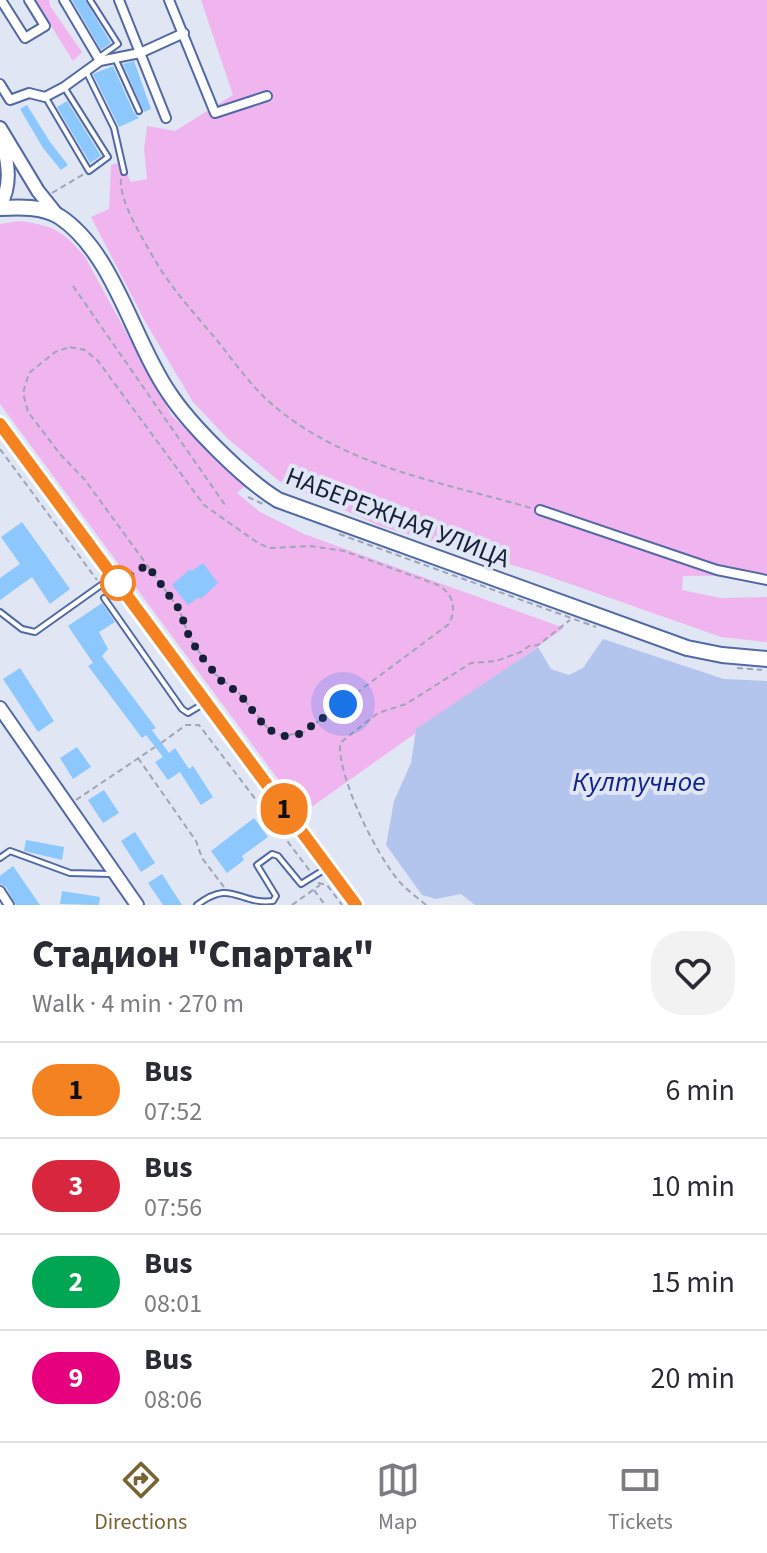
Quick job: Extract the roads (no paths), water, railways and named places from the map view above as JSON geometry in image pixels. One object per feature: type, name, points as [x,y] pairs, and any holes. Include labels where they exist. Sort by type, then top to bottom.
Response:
[{"type":"main road","points":[[0,129],[9,175],[8,189],[0,207],[32,208],[58,216]]},
{"type":"main road","points":[[0,129],[38,191],[58,216]]},
{"type":"main road","name":"НАБЕРЕЖНАЯ УЛИЦА","points":[[58,216],[83,239],[98,260],[152,365],[177,405],[271,496],[309,513],[687,648],[767,659]]},
{"type":"main road","points":[[0,424],[356,905]]},
{"type":"main road","points":[[0,708],[137,905]]},
{"type":"street","points":[[1,0],[25,38],[45,26],[29,0]]},
{"type":"street","points":[[64,0],[99,60]]},
{"type":"street","points":[[119,0],[166,118]]},
{"type":"street","points":[[169,0],[215,113],[267,96]]},
{"type":"street","points":[[0,84],[10,100],[29,93],[45,97],[64,87],[99,60],[140,53],[184,33]]},
{"type":"street","points":[[540,510],[717,570],[767,580]]},
{"type":"street","points":[[0,891],[9,905]]},
{"type":"lane","points":[[90,0],[118,44],[99,60]]},
{"type":"lane","points":[[115,58],[139,111]]},
{"type":"lane","points":[[86,71],[114,128],[123,173]]},
{"type":"lane","points":[[45,97],[89,171],[108,157],[64,87]]},
{"type":"lane","points":[[0,612],[22,629],[35,632],[113,576]]},
{"type":"lane","points":[[104,598],[182,709],[191,712],[205,702]]},
{"type":"lane","points":[[0,858],[10,851],[70,873],[117,874]]},
{"type":"lane","points":[[197,905],[227,892],[254,901],[273,901],[276,896],[257,865],[272,854],[278,856],[299,884],[328,868]]},
{"type":"water","name":"Култучное","points":[[603,639],[724,679],[767,681],[767,905],[475,905],[461,894],[436,899],[422,895],[386,845],[394,801],[411,763],[416,729],[538,647],[551,669],[569,675],[583,668]]}]
